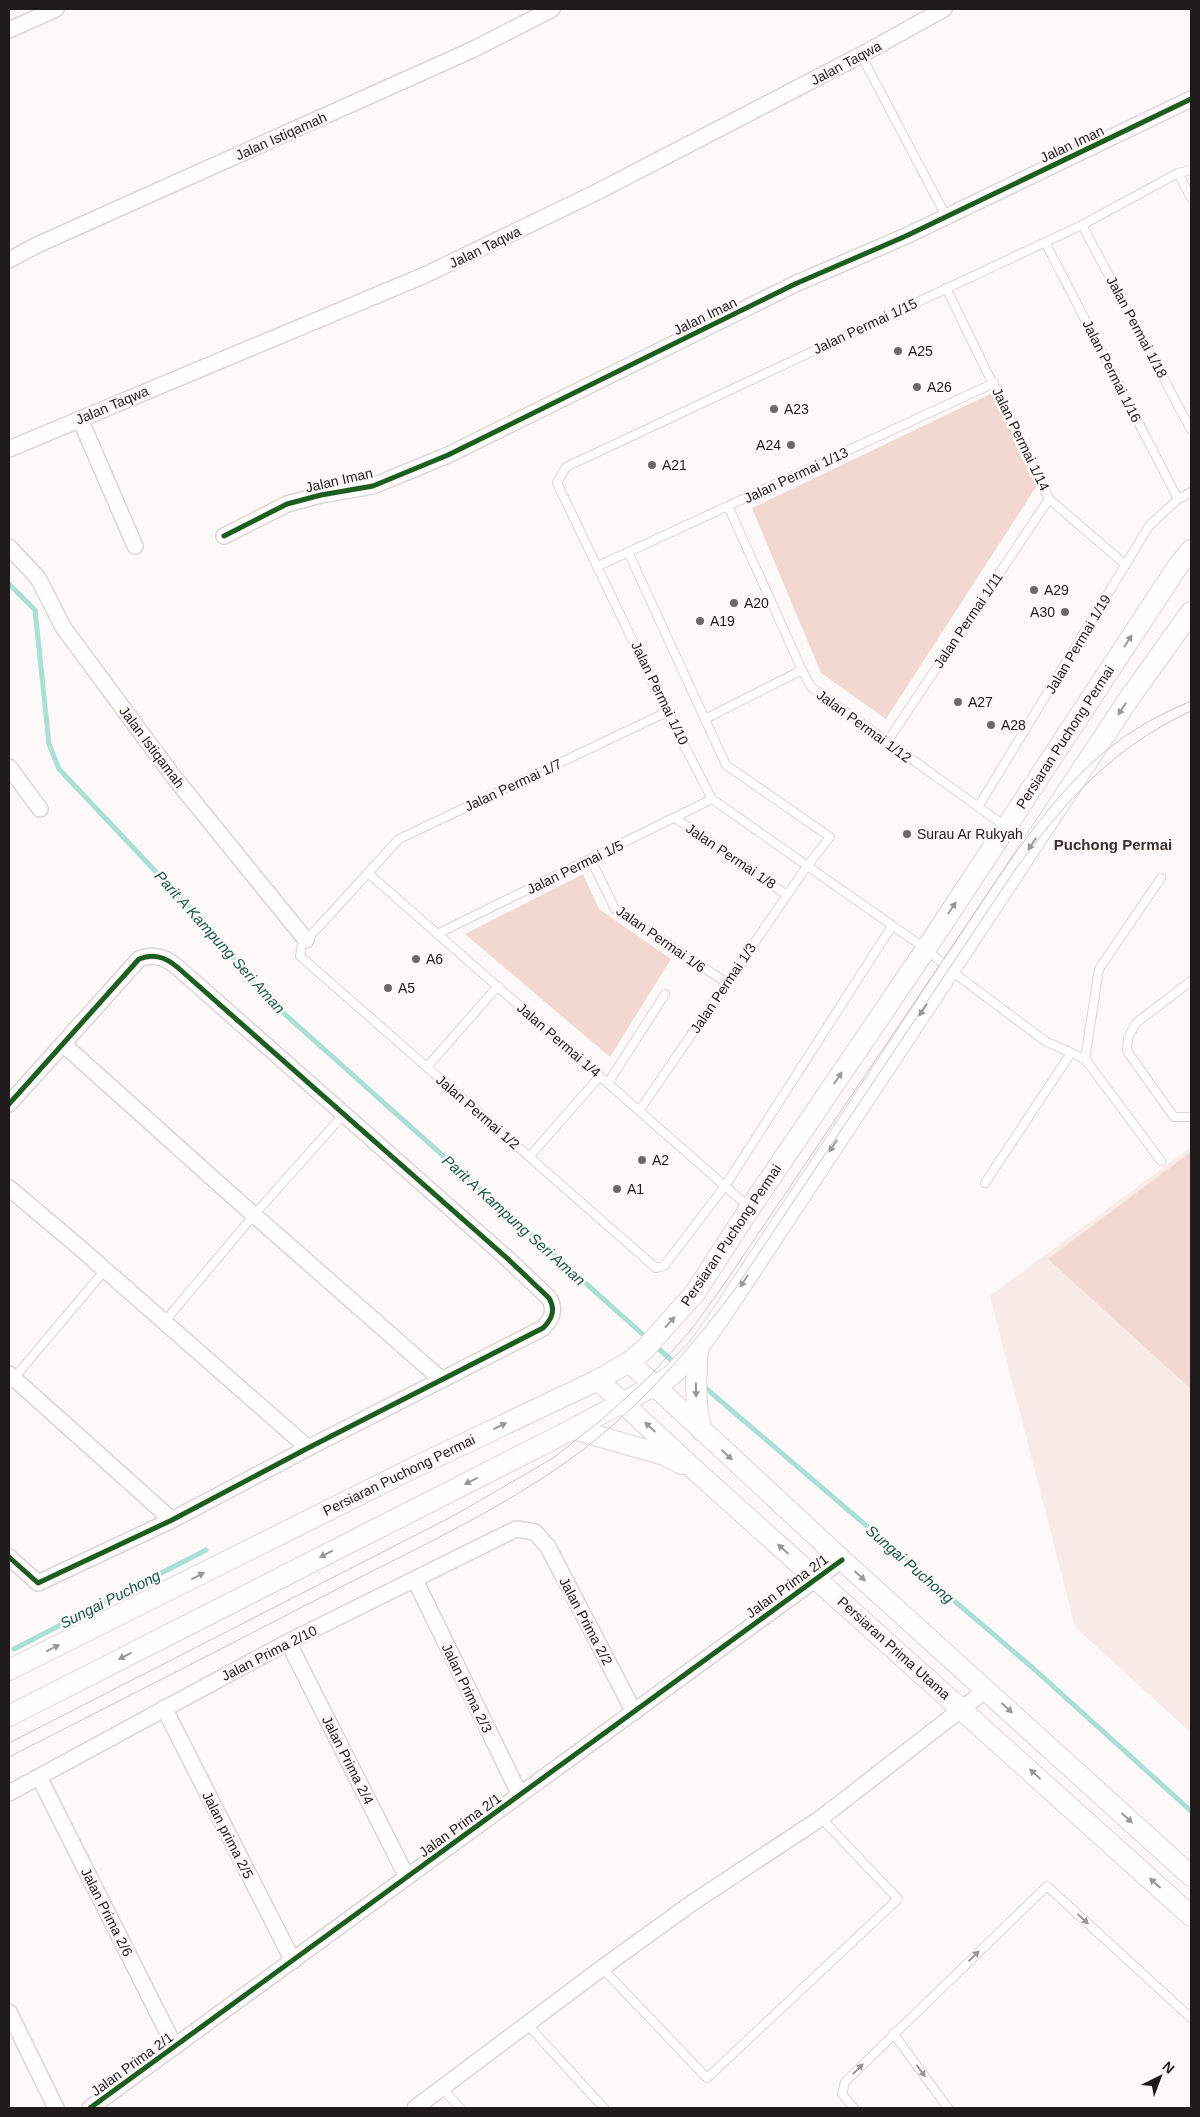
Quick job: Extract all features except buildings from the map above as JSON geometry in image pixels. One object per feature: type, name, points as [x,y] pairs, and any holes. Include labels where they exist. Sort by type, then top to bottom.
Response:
[{"type":"main road","name":"Persiaran Puchong Permai","points":[[12,1666],[424,1462],[598,1380],[637,1356],[695,1293],[750,1208],[926,949],[1178,566],[1191,550]]},
{"type":"main road","points":[[9,1716],[573,1429],[672,1375],[698,1348],[720,1317],[1126,703],[1191,612]]},
{"type":"main road","points":[[698,1348],[696,1402],[702,1431]]},
{"type":"main road","points":[[637,1356],[653,1386],[1191,1876]]},
{"type":"main road","name":"Persiaran Prima Utama","points":[[598,1380],[697,1472],[1191,1916]]},
{"type":"main road","points":[[573,1429],[664,1455],[697,1472]]},
{"type":"street","points":[[9,30],[56,9]]},
{"type":"street","name":"Jalan Istiqamah","points":[[9,260],[37,245],[474,49],[552,9]]},
{"type":"street","name":"Jalan Taqwa","points":[[9,448],[425,275],[597,192],[861,55],[944,9]]},
{"type":"street","name":"Jalan Iman","points":[[224,536],[287,504],[321,495],[373,486],[448,456],[795,284],[906,236],[1191,99]]},
{"type":"street","points":[[80,419],[135,546]]},
{"type":"street","name":"Jalan Istiqamah","points":[[9,547],[38,578],[63,627],[173,776],[306,940]]},
{"type":"street","points":[[9,767],[40,809]]},
{"type":"street","points":[[9,1104],[140,958],[149,955],[166,958],[509,1260],[549,1298],[553,1306],[551,1320],[544,1328],[308,1448],[172,1520],[38,1583],[9,1556]]},
{"type":"street","points":[[63,1044],[254,1216],[442,1380]]},
{"type":"street","points":[[9,1188],[308,1448]]},
{"type":"street","points":[[10,1379],[172,1520]]},
{"type":"street","name":"Jalan Prima 2/10","points":[[9,1793],[288,1642],[516,1529],[535,1532]]},
{"type":"street","name":"Jalan Prima 2/2","points":[[535,1532],[548,1547],[634,1712]]},
{"type":"street","name":"Jalan Prima 2/1","points":[[90,2108],[842,1560]]},
{"type":"street","name":"Jalan Prima 2/3","points":[[415,1580],[520,1795]]},
{"type":"street","name":"Jalan Prima 2/4","points":[[288,1642],[408,1877]]},
{"type":"street","points":[[415,2108],[602,1968],[692,1904],[821,1818],[986,1690]]},
{"type":"street","name":"Jalan prima 2/5","points":[[164,1708],[292,1961]]},
{"type":"street","name":"Jalan Prima 2/6","points":[[39,1778],[175,2047]]},
{"type":"street","points":[[9,2012],[56,2108]]},
{"type":"lane","points":[[861,55],[946,216]]},
{"type":"lane","name":"Jalan Permai 1/15","points":[[557,483],[566,467],[1082,225],[1178,173],[1191,170]]},
{"type":"lane","points":[[1178,173],[1191,198]]},
{"type":"lane","name":"Jalan Permai 1/18","points":[[1082,225],[1191,430]]},
{"type":"lane","name":"Jalan Permai 1/16","points":[[1045,242],[1178,500]]},
{"type":"lane","name":"Jalan Permai 1/14","points":[[946,288],[1050,499],[1126,565]]},
{"type":"lane","name":"Jalan Permai 1/13","points":[[598,566],[994,383]]},
{"type":"lane","name":"Jalan Permai 1/10","points":[[557,483],[667,712],[712,799],[926,949],[950,970],[1045,1041],[1084,1060]]},
{"type":"lane","name":"Jalan Permai 1/19","points":[[978,808],[1149,526],[1178,500],[1191,492]]},
{"type":"lane","name":"Jalan Permai 1/11","points":[[887,742],[1050,499]]},
{"type":"lane","name":"Jalan Permai 1/12","points":[[728,506],[811,687],[1006,827]]},
{"type":"lane","name":"Jalan Permai 1/10","points":[[628,552],[726,765],[830,837],[807,866]]},
{"type":"lane","points":[[705,719],[802,670]]},
{"type":"lane","name":"Jalan Permai 1/7","points":[[368,873],[399,840],[667,712]]},
{"type":"lane","name":"Jalan Permai 1/5","points":[[437,934],[712,799]]},
{"type":"lane","name":"Jalan Permai 1/8","points":[[675,818],[788,895]]},
{"type":"lane","name":"Jalan Permai 1/6","points":[[591,860],[615,909],[727,983]]},
{"type":"lane","name":"Jalan Permai 1/3","points":[[639,1111],[807,866]]},
{"type":"lane","points":[[306,940],[368,873]]},
{"type":"lane","name":"Jalan Permai 1/4","points":[[368,873],[750,1208]]},
{"type":"lane","points":[[1161,1161],[1084,1060],[1099,969],[1162,878]]},
{"type":"lane","points":[[725,1186],[892,926]]},
{"type":"lane","name":"Jalan Permai 1/2","points":[[306,940],[302,946],[300,956],[656,1268],[664,1266],[725,1186]]},
{"type":"lane","points":[[1191,981],[1136,1023],[1128,1038],[1127,1051],[1174,1118],[1191,1117]]},
{"type":"lane","points":[[427,1067],[498,986]]},
{"type":"lane","points":[[608,1083],[665,994]]},
{"type":"lane","points":[[985,1184],[1071,1053]]},
{"type":"lane","points":[[530,1156],[600,1076]]},
{"type":"lane","points":[[164,1322],[343,1115]]},
{"type":"lane","points":[[10,1379],[105,1270]]},
{"type":"lane","points":[[602,1968],[707,2078],[898,1899],[821,1818]]},
{"type":"lane","points":[[854,2108],[842,2094],[845,2082],[893,2033],[1046,1886],[1191,2018]]},
{"type":"lane","points":[[527,2024],[604,2108]]},
{"type":"lane","points":[[893,2033],[948,2108]]},
{"type":"lane","points":[[442,2088],[460,2108]]},
{"type":"shaded area","points":[[992,393],[1038,484],[886,719],[821,673],[752,508]]},
{"type":"shaded area","points":[[583,874],[599,909],[671,959],[610,1057],[465,934]]},
{"type":"shaded area","points":[[1191,1147],[1191,1733],[1075,1627],[990,1296]]},
{"type":"shaded area","points":[[1191,1152],[1191,1389],[1048,1259]]},
{"type":"waterway","name":"Parit A Kampung Seri Aman","points":[[9,584],[35,610],[49,744],[59,769],[191,909],[269,1000],[648,1339]]},
{"type":"waterway","name":"Sungai Puchong","points":[[654,1345],[676,1364]]},
{"type":"waterway","name":"Sungai Puchong","points":[[702,1385],[1034,1669],[1191,1811]]},
{"type":"waterway","name":"Sungai Puchong","points":[[14,1649],[206,1550]]},
{"type":"tram line","points":[[9,1743],[455,1515],[553,1458],[600,1421],[648,1378],[691,1330],[725,1283],[1007,865],[1034,828],[1080,775],[1114,744],[1147,723],[1191,701]]},
{"type":"tram line","points":[[9,1757],[484,1513],[550,1473],[612,1426],[646,1394],[677,1360],[735,1289],[1015,870],[1053,821],[1092,778],[1114,759],[1137,742],[1191,711]]},
{"type":"cycle path","points":[[224,536],[287,504],[321,495],[373,486],[448,455],[795,284],[906,236],[1191,99]]},
{"type":"cycle path","points":[[9,1104],[139,959],[152,956],[164,958],[179,969],[509,1260],[549,1298],[553,1310],[551,1318],[543,1328],[172,1520],[38,1583],[9,1557]]},
{"type":"cycle path","points":[[90,2108],[842,1560]]},
{"type":"place","name":"A25","points":[[898,351]]},
{"type":"place","name":"A26","points":[[917,387]]},
{"type":"place","name":"A23","points":[[774,409]]},
{"type":"place","name":"A24","points":[[791,445]]},
{"type":"place","name":"A21","points":[[652,465]]},
{"type":"place","name":"A29","points":[[1034,590]]},
{"type":"place","name":"A20","points":[[734,603]]},
{"type":"place","name":"A30","points":[[1065,612]]},
{"type":"place","name":"A19","points":[[700,621]]},
{"type":"place","name":"A27","points":[[958,702]]},
{"type":"place","name":"A28","points":[[991,725]]},
{"type":"place","name":"Surau Ar Rukyah","points":[[907,834]]},
{"type":"place","name":"A6","points":[[416,959]]},
{"type":"place","name":"A5","points":[[388,988]]},
{"type":"place","name":"A2","points":[[642,1160]]},
{"type":"place","name":"A1","points":[[617,1189]]},
{"type":"district","name":"Puchong Permai","points":[[1113,844]]}]
